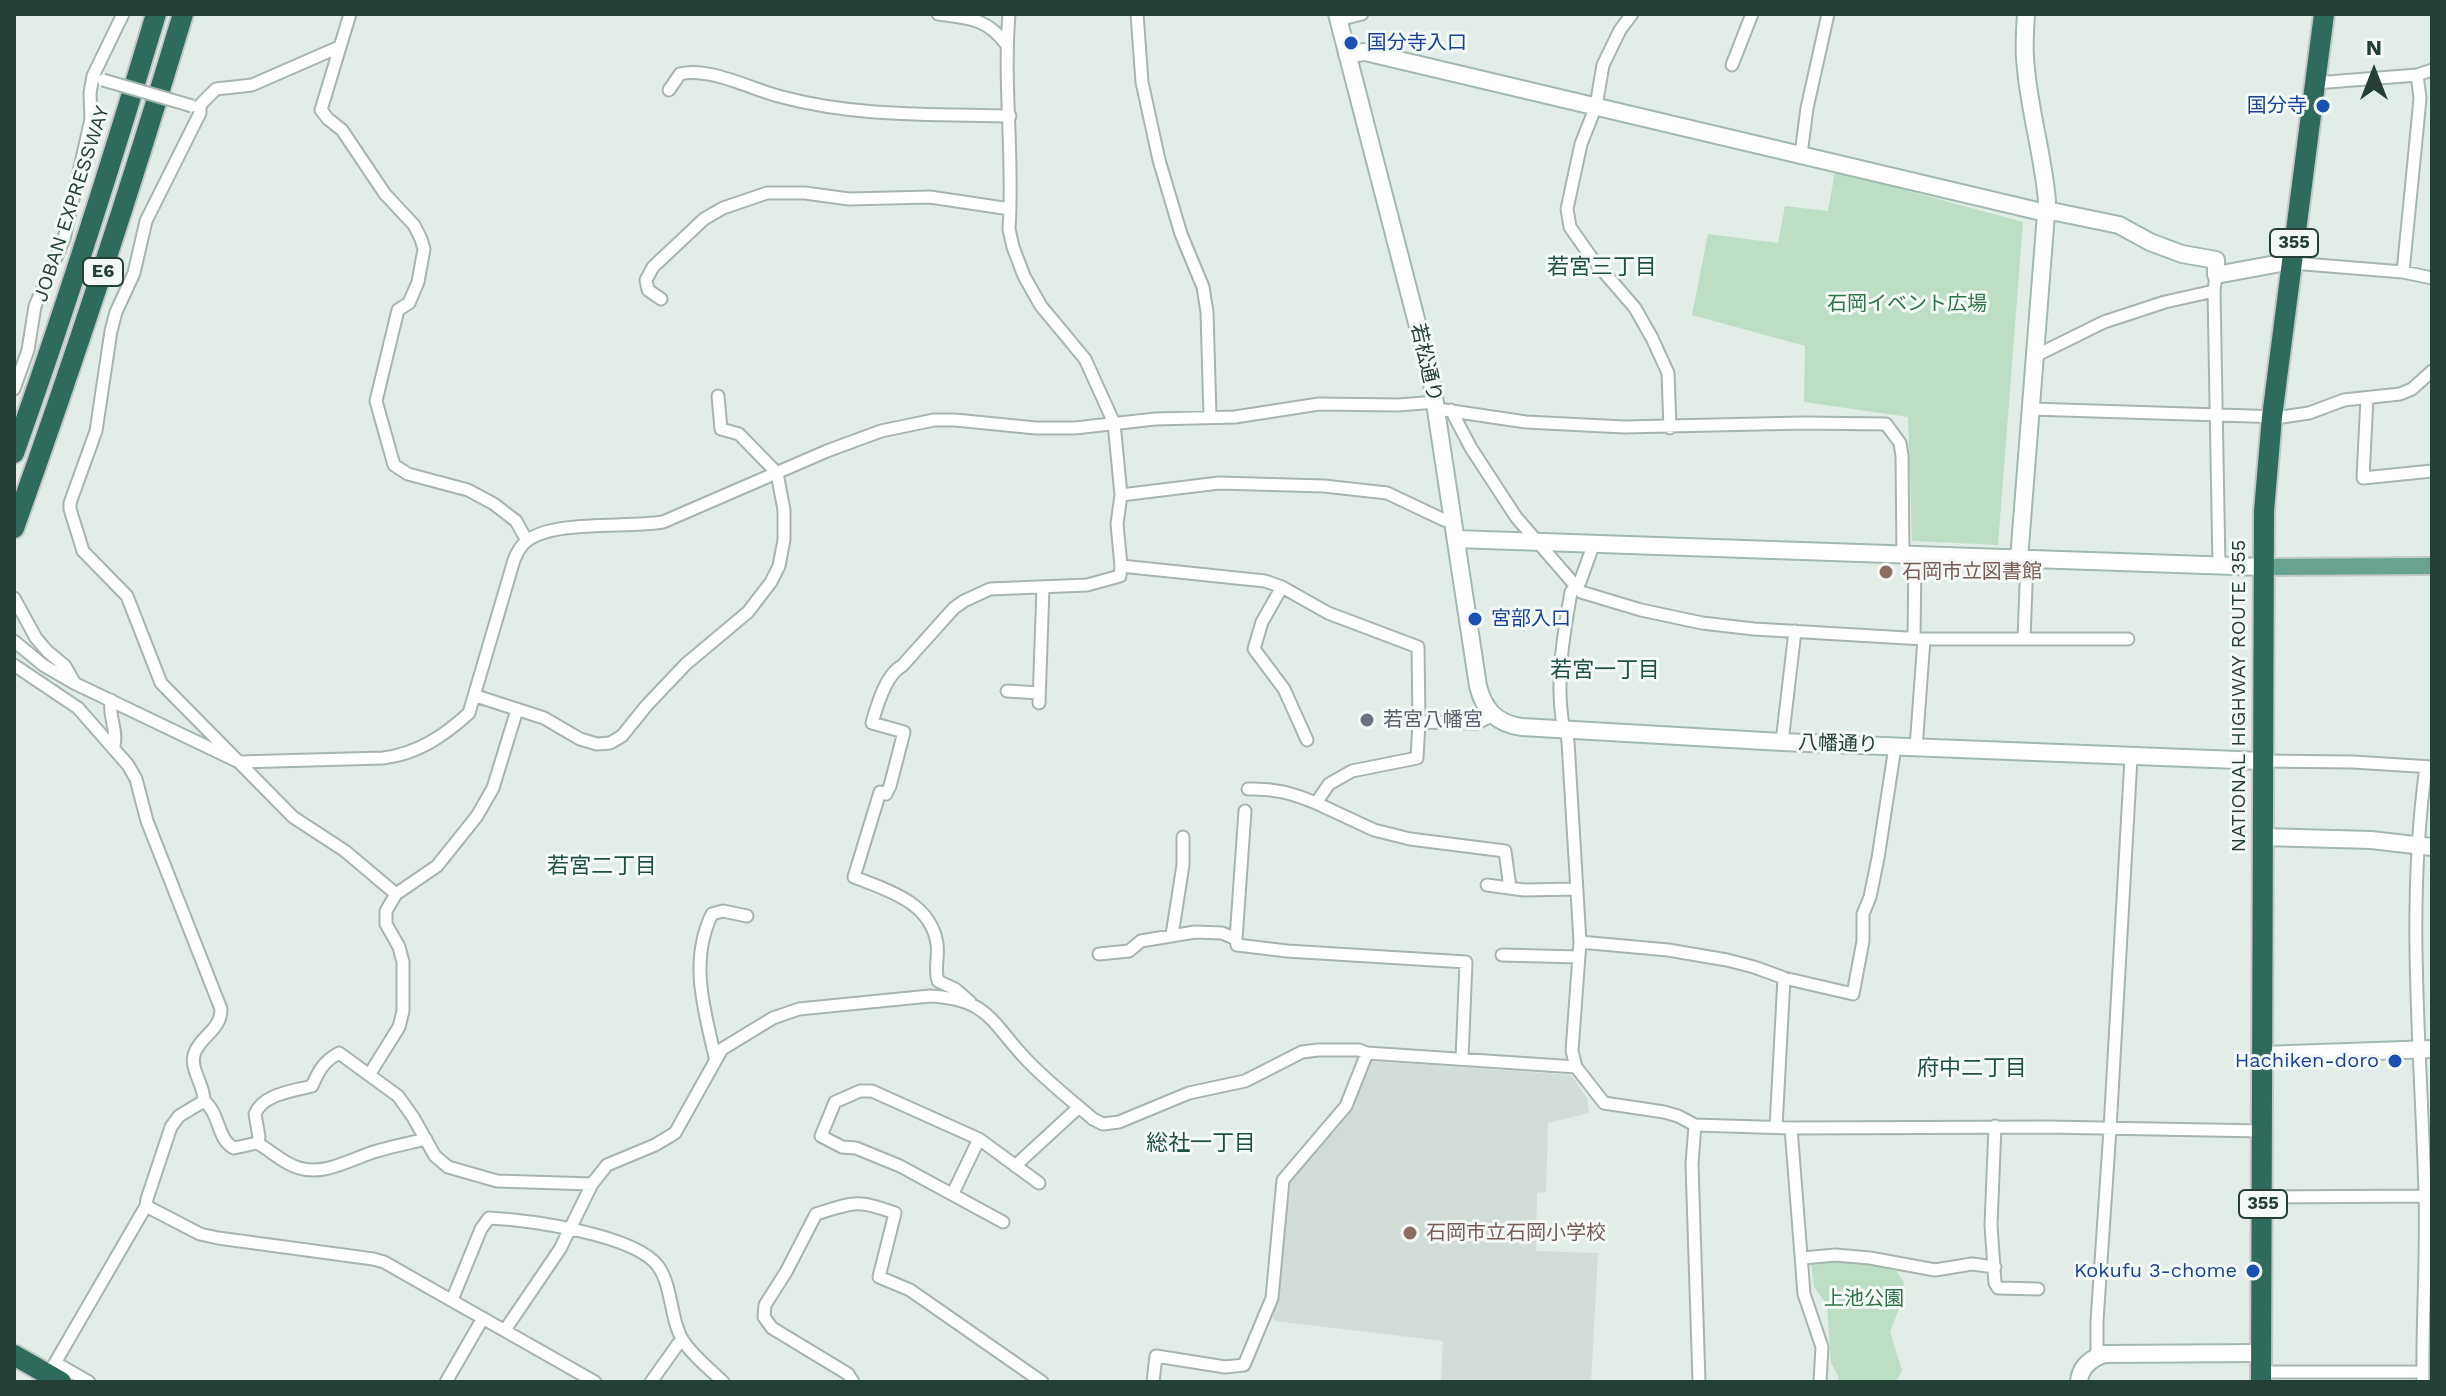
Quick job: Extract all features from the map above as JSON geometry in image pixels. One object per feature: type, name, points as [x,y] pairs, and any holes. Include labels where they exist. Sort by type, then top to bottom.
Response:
[{"type":"highway","name":"JOBAN EXPRESSWAY","points":[[14,453],[108,173],[156,14]]},
{"type":"highway","name":"E6","points":[[14,528],[124,208],[183,14]]},
{"type":"highway","name":"NATIONAL HIGHWAY ROUTE 355","points":[[2261,1369],[2264,511],[2272,417],[2324,14]]},
{"type":"highway","points":[[14,1355],[55,1373]]},
{"type":"main road","points":[[2263,567],[2432,566]]},
{"type":"street","points":[[14,389],[28,350],[35,306],[64,239],[91,119],[90,93],[123,14]]},
{"type":"street","points":[[350,14],[321,110],[342,130],[385,194],[414,225],[424,249],[413,296],[404,308],[398,310],[376,401],[390,456],[394,465],[408,474],[468,490],[494,504],[516,521],[527,541]]},
{"type":"street","points":[[938,14],[985,23],[996,30],[1006,44]]},
{"type":"street","points":[[1009,14],[1006,44],[1010,116],[1009,229],[1024,276],[1041,306],[1085,359],[1114,423],[1121,495],[1117,524],[1120,576],[1087,585],[990,589],[954,608],[912,656],[894,670],[872,723],[904,732],[890,786],[886,794],[880,792],[854,877],[901,895],[913,904],[933,929],[937,941],[935,974],[938,981],[955,989],[987,1013],[1025,1059],[1093,1119],[1103,1124],[1119,1122],[1189,1093],[1245,1081],[1302,1052],[1359,1050],[1576,1067]]},
{"type":"street","points":[[1137,14],[1142,82],[1162,171],[1181,234],[1203,287],[1207,312],[1210,417]]},
{"type":"street","points":[[1337,17],[1362,14]]},
{"type":"street","points":[[1632,14],[1620,30],[1603,65],[1596,106],[1581,144],[1567,209],[1570,227],[1635,308],[1652,338],[1668,373],[1670,428]]},
{"type":"street","points":[[1732,65],[1752,14]]},
{"type":"street","points":[[1801,154],[1807,108],[1828,14]]},
{"type":"street","points":[[2024,639],[2023,559],[2046,213],[2045,172],[2024,56],[2026,14]]},
{"type":"street","name":"若松通り","points":[[1337,17],[1441,407],[1453,521],[1478,686],[1485,706],[1493,715]]},
{"type":"street","points":[[196,106],[216,89],[252,85],[339,47]]},
{"type":"street","points":[[1347,54],[1365,52],[2046,213],[2056,212],[2119,225],[2150,242],[2182,254],[2216,260],[2219,567]]},
{"type":"street","points":[[2315,83],[2417,75],[2432,70]]},
{"type":"street","points":[[669,90],[680,74],[698,71],[783,98],[841,109],[895,114],[1010,116]]},
{"type":"street","points":[[2403,272],[2420,98],[2417,75]]},
{"type":"street","points":[[98,78],[196,106],[200,113],[146,221],[134,273],[116,312],[96,431],[70,503],[83,551],[127,596],[161,683],[293,817],[345,851],[396,894]]},
{"type":"street","points":[[661,299],[648,290],[646,280],[653,267],[704,219],[723,208],[767,193],[805,193],[849,199],[930,197],[1010,209]]},
{"type":"street","points":[[2035,356],[2104,322],[2281,263],[2403,272],[2432,278]]},
{"type":"street","points":[[2031,409],[2272,417],[2309,413],[2344,400],[2400,394],[2412,389],[2432,371]]},
{"type":"street","points":[[476,696],[544,718],[580,739],[597,744],[610,743],[622,736],[666,683],[728,626],[748,612],[779,566],[784,540],[784,510],[777,473],[739,434],[721,429],[718,396]]},
{"type":"street","points":[[2367,398],[2363,478],[2432,471]]},
{"type":"street","points":[[14,641],[43,665],[74,683],[239,762],[383,758],[405,755],[453,728],[469,713],[514,560],[527,541],[554,529],[641,526],[663,522],[881,431],[934,420],[1075,428],[1235,417],[1319,404],[1441,407],[1526,422],[1579,426],[1670,428],[1803,423],[1886,424],[1900,443],[1919,638],[1916,748]]},
{"type":"street","points":[[1441,407],[1516,517],[1581,592],[1641,610],[1702,623],[1795,631],[1919,638],[2128,639]]},
{"type":"street","points":[[1121,495],[1219,483],[1349,488],[1387,493],[1444,520],[1453,521]]},
{"type":"street","points":[[1456,539],[2263,567]]},
{"type":"street","points":[[1594,543],[1580,582],[1571,592],[1560,673],[1562,723],[1567,730],[1580,942],[1572,1051],[1576,1067],[1604,1103],[1664,1112],[1695,1125],[2262,1131]]},
{"type":"street","points":[[1121,566],[1265,581],[1328,613],[1418,647],[1417,758],[1352,771],[1329,784],[1316,803]]},
{"type":"street","points":[[1007,691],[1039,698],[1043,587]]},
{"type":"street","points":[[1282,587],[1262,622],[1254,649],[1284,689],[1307,740]]},
{"type":"street","points":[[14,598],[18,616],[47,651],[65,666],[74,683]]},
{"type":"street","points":[[1782,742],[1795,631]]},
{"type":"street","points":[[14,665],[78,708],[114,746],[136,779],[147,821],[220,1004],[219,1021],[194,1055],[205,1094],[204,1101]]},
{"type":"street","points":[[111,700],[114,746]]},
{"type":"street","points":[[369,1075],[402,1019],[403,962],[399,947],[386,924],[386,911],[396,894],[437,866],[477,816],[493,788],[517,710]]},
{"type":"street","points":[[1419,722],[1477,723],[1493,715]]},
{"type":"street","name":"八幡通り","points":[[1493,715],[1511,726],[1567,730],[2131,758],[2262,761]]},
{"type":"street","points":[[1580,942],[1668,950],[1727,960],[1784,978],[1853,994],[1863,941],[1863,914],[1878,858],[1895,747]]},
{"type":"street","points":[[2097,1356],[2131,758]]},
{"type":"street","points":[[2079,1382],[2082,1369],[2097,1356],[2109,1353],[2261,1369],[2423,1377],[2428,1346],[2429,1196],[2426,1049],[2417,949],[2429,767],[2262,761]]},
{"type":"street","points":[[1248,789],[1268,788],[1289,792],[1374,830],[1410,839],[1505,851],[1510,888]]},
{"type":"street","points":[[1245,811],[1237,945],[1466,962],[1462,1059]]},
{"type":"street","points":[[1172,935],[1183,865],[1183,837]]},
{"type":"street","points":[[2262,837],[2371,840],[2425,846]]},
{"type":"street","points":[[1487,885],[1524,890],[1576,889]]},
{"type":"street","points":[[715,1057],[698,965],[703,932],[712,914],[723,911],[747,916]]},
{"type":"street","points":[[1099,954],[1129,951],[1141,941],[1195,932],[1222,933],[1236,939]]},
{"type":"street","points":[[1502,955],[1579,957]]},
{"type":"street","points":[[1776,1127],[1784,978]]},
{"type":"street","points":[[505,1330],[560,1249],[592,1184],[607,1165],[675,1133],[722,1049],[773,1018],[799,1009],[930,996],[974,1005]]},
{"type":"street","points":[[2262,1055],[2426,1049]]},
{"type":"street","points":[[257,1143],[259,1132],[255,1114],[260,1104],[312,1086],[319,1069],[339,1053],[398,1096],[435,1156],[448,1167],[497,1181],[592,1184]]},
{"type":"street","points":[[1153,1382],[1156,1356],[1225,1367],[1244,1365],[1272,1298],[1283,1180],[1346,1106],[1367,1053]]},
{"type":"street","points":[[1003,1222],[900,1166],[856,1148],[842,1147],[821,1136],[835,1102],[860,1091],[872,1091],[979,1139],[1039,1183]]},
{"type":"street","points":[[204,1101],[211,1106],[230,1148],[257,1143],[278,1159],[307,1170],[329,1168],[375,1151],[426,1139]]},
{"type":"street","points":[[89,1382],[55,1373],[146,1206],[171,1127],[179,1116],[204,1101]]},
{"type":"street","points":[[1015,1166],[1079,1107]]},
{"type":"street","points":[[1695,1125],[1692,1178],[1699,1382]]},
{"type":"street","points":[[1995,1126],[1991,1214],[1998,1288],[2038,1289]]},
{"type":"street","points":[[1791,1128],[1804,1294],[1822,1347],[1820,1382]]},
{"type":"street","points":[[953,1193],[979,1139]]},
{"type":"street","points":[[2263,1197],[2429,1196]]},
{"type":"street","points":[[853,1382],[848,1374],[772,1328],[764,1317],[765,1305],[816,1214],[853,1203],[868,1203],[895,1213],[879,1277],[910,1290],[1042,1382]]},
{"type":"street","points":[[146,1206],[200,1234],[376,1259],[595,1382]]},
{"type":"street","points":[[452,1300],[481,1229],[489,1218],[571,1228],[609,1239],[656,1263],[683,1341],[723,1382]]},
{"type":"street","points":[[1803,1258],[1835,1255],[1858,1257],[1935,1270],[1972,1264],[1995,1267]]},
{"type":"street","points":[[446,1382],[483,1318]]},
{"type":"street","points":[[651,1382],[683,1341]]},
{"type":"street","points":[[1223,1382],[1225,1367]]},
{"type":"shaded area","name":"石岡市立石岡小学校","points":[[1370,1061],[1571,1075],[1587,1098],[1589,1113],[1548,1123],[1546,1192],[1537,1193],[1536,1251],[1598,1253],[1591,1382],[1441,1382],[1443,1341],[1275,1321],[1290,1182],[1353,1109]]},
{"type":"green space","name":"石岡イベント広場","points":[[1835,171],[2023,222],[1998,545],[1912,541],[1908,417],[1804,402],[1805,346],[1692,315],[1708,234],[1778,243],[1785,206],[1828,211]]},
{"type":"green space","name":"上池公園","points":[[1841,1260],[1893,1267],[1904,1282],[1901,1304],[1890,1332],[1902,1370],[1896,1382],[1838,1382],[1831,1363],[1827,1305],[1814,1287],[1811,1263]]},
{"type":"place","name":"国分寺入口","points":[[1351,43]]},
{"type":"place","name":"国分寺","points":[[2323,106]]},
{"type":"place","name":"石岡市立図書館","points":[[1886,572]]},
{"type":"place","name":"宮部入口","points":[[1475,619]]},
{"type":"place","name":"若宮八幡宮","points":[[1367,720]]},
{"type":"place","name":"Hachiken-doro","points":[[2395,1061]]},
{"type":"place","name":"石岡市立石岡小学校","points":[[1410,1233]]},
{"type":"place","name":"Kokufu 3-chome","points":[[2253,1271]]},
{"type":"district","name":"若宮三丁目","points":[[1602,268]]},
{"type":"district","name":"若宮一丁目","points":[[1605,671]]},
{"type":"district","name":"若宮二丁目","points":[[602,867]]},
{"type":"district","name":"府中二丁目","points":[[1972,1069]]},
{"type":"district","name":"総社一丁目","points":[[1201,1144]]}]
